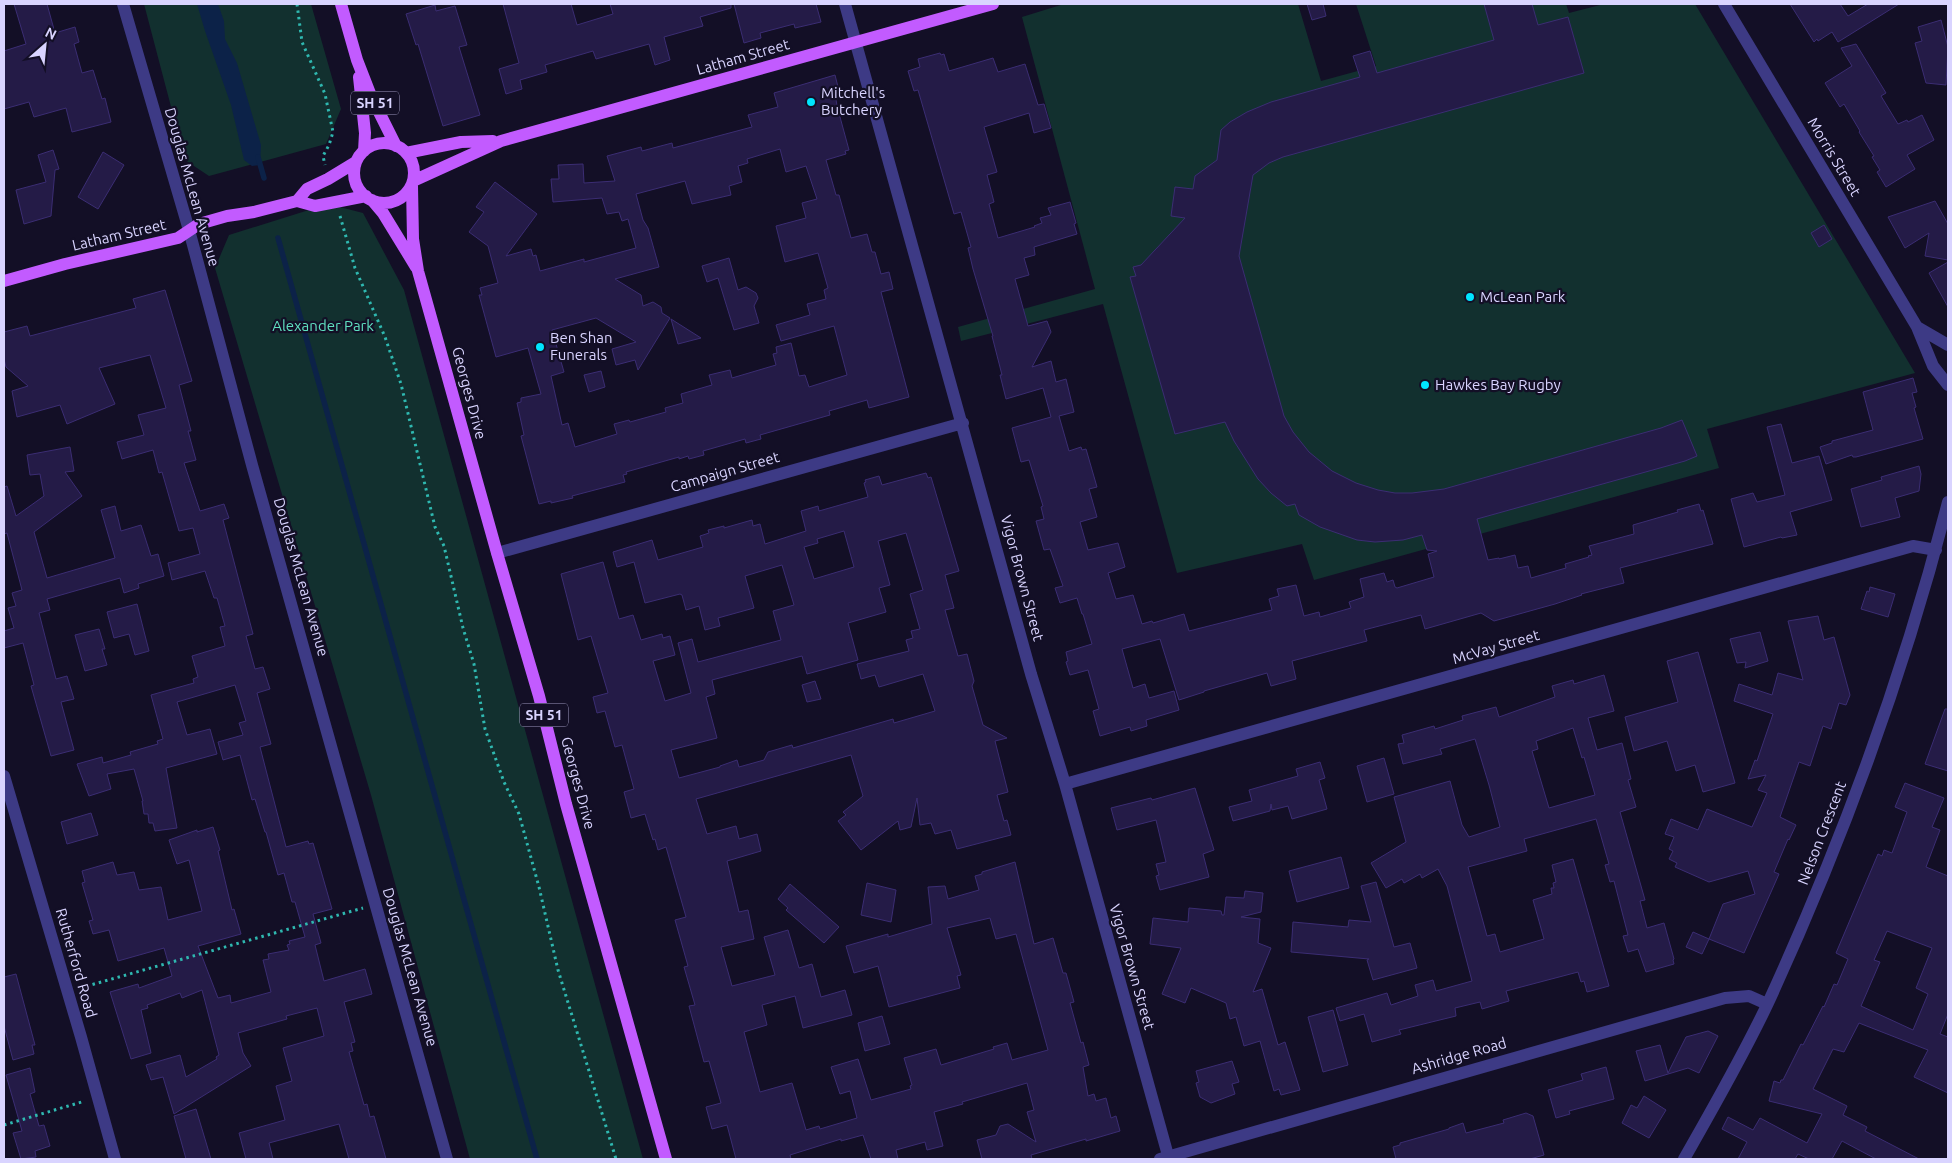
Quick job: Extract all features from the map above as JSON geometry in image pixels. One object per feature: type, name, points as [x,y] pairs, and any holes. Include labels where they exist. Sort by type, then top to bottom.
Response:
[{"type":"main road","name":"SH 51","points":[[341,4],[357,60],[371,96],[401,149],[412,161],[414,171],[413,183]]},
{"type":"main road","name":"Latham Street","points":[[413,183],[501,141],[994,4]]},
{"type":"main road","name":"SH 51","points":[[357,60],[365,134],[364,151]]},
{"type":"main road","name":"Latham Street","points":[[401,149],[461,142],[501,141]]},
{"type":"main road","points":[[356,162],[364,151],[379,143],[401,149]]},
{"type":"main road","name":"Latham Street","points":[[297,201],[307,189],[356,162]]},
{"type":"main road","name":"SH 51","points":[[356,162],[354,171],[355,181],[359,190],[369,198]]},
{"type":"main road","points":[[369,198],[381,203],[399,199],[413,183]]},
{"type":"main road","name":"Georges Drive","points":[[413,183],[413,239],[418,271],[539,696],[566,804],[666,1159]]},
{"type":"main road","name":"Latham Street","points":[[4,281],[65,264],[178,238],[199,224],[218,218],[254,212],[297,201],[315,206],[369,198]]},
{"type":"main road","name":"Georges Drive","points":[[369,198],[383,214],[418,271]]},
{"type":"street","name":"Douglas McLean Avenue","points":[[123,4],[189,230],[252,465],[447,1159]]},
{"type":"street","name":"Vigor Brown Street","points":[[845,4],[963,423],[1031,674],[1065,784],[1166,1158]]},
{"type":"street","name":"Morris Street","points":[[1724,4],[1917,327],[1933,366],[1948,384]]},
{"type":"street","name":"Morris Street","points":[[1917,327],[1948,345]]},
{"type":"street","name":"Campaign Street","points":[[497,552],[963,423]]},
{"type":"street","name":"Nelson Crescent","points":[[1684,1159],[1767,1004],[1829,864],[1870,756],[1936,550],[1948,502]]},
{"type":"street","name":"McVay Street","points":[[1065,784],[1912,546],[1936,550]]},
{"type":"street","name":"Rutherford Road","points":[[4,776],[115,1159]]},
{"type":"street","name":"Ashridge Road","points":[[1166,1158],[1725,998],[1750,996],[1767,1004]]},
{"type":"path","points":[[297,4],[302,42],[324,94],[333,132],[323,156],[328,179]]},
{"type":"path","points":[[337,202],[354,268],[385,337],[401,384],[435,527],[444,546],[463,628],[474,664],[485,730],[504,782],[519,814],[539,887],[558,970],[616,1159]]},
{"type":"path","points":[[67,991],[376,904]]},
{"type":"path","points":[[4,1125],[98,1098]]},
{"type":"green space","points":[[144,4],[311,4],[341,109],[326,144],[209,176],[185,160]]},
{"type":"green space","name":"McLean Park","points":[[1064,4],[1298,4],[1321,81],[1376,66],[1356,4],[1566,4],[1569,13],[1604,4],[1695,4],[1915,373],[1707,429],[1719,468],[1314,580],[1302,544],[1177,573],[1103,304],[961,341],[958,327],[1095,289],[1022,17]]},
{"type":"green space","name":"Alexander Park","points":[[328,204],[363,213],[404,290],[643,1159],[470,1159],[371,795],[215,268],[229,235]]},
{"type":"water","points":[[197,4],[218,4],[224,21],[225,39],[237,63],[261,145],[260,165],[252,166],[244,160],[231,105]]},
{"type":"building","points":[[14,4],[47,4],[55,33],[75,27],[79,42],[74,44],[82,73],[93,70],[102,99],[105,98],[111,122],[72,132],[66,108],[34,117],[29,102],[4,109],[4,51],[26,44]]},
{"type":"building","points":[[503,4],[571,4],[577,25],[613,14],[610,4],[731,4],[731,8],[700,17],[703,26],[664,37],[670,60],[655,65],[649,44],[596,59],[593,51],[545,65],[547,72],[520,80],[522,89],[506,94],[499,69],[519,63]]},
{"type":"building","points":[[734,4],[816,4],[821,22],[795,28],[794,24],[760,33],[761,38],[744,43]]},
{"type":"building","points":[[1307,4],[1323,4],[1326,16],[1312,20]]},
{"type":"building","points":[[1484,4],[1532,4],[1538,25],[1568,17],[1584,73],[1283,157],[1269,163],[1253,175],[1239,256],[1284,416],[1293,432],[1309,452],[1332,471],[1356,483],[1395,493],[1444,489],[1661,428],[1682,420],[1697,456],[1685,461],[1477,519],[1488,560],[1515,555],[1518,568],[1528,566],[1531,578],[1566,568],[1565,564],[1589,557],[1592,555],[1589,546],[1634,534],[1633,525],[1699,504],[1701,511],[1703,510],[1713,544],[1620,568],[1624,583],[1581,594],[1555,604],[1494,621],[1481,613],[1425,629],[1421,615],[1364,630],[1367,641],[1292,661],[1296,679],[1271,686],[1267,673],[1179,700],[1160,639],[1122,649],[1133,688],[1145,684],[1149,698],[1174,691],[1179,710],[1146,720],[1147,726],[1131,731],[1130,727],[1100,736],[1093,711],[1099,709],[1088,670],[1070,675],[1066,662],[1068,661],[1066,652],[1092,644],[1077,598],[1060,603],[1055,588],[1063,586],[1050,549],[1044,550],[1036,521],[1044,519],[1041,507],[1043,506],[1029,460],[1021,462],[1012,428],[1051,417],[1043,388],[1006,399],[993,336],[973,269],[968,248],[971,247],[961,212],[954,214],[918,90],[914,91],[908,71],[920,67],[918,59],[940,53],[941,55],[944,54],[949,71],[993,58],[998,72],[1025,64],[1038,105],[1044,104],[1051,128],[1034,133],[1029,113],[984,127],[997,172],[987,175],[994,202],[989,204],[998,238],[1035,227],[1042,223],[1040,218],[1051,215],[1048,208],[1070,202],[1077,234],[1034,247],[1035,255],[1024,258],[1029,275],[1015,279],[1028,326],[1047,321],[1051,332],[1032,367],[1051,361],[1056,382],[1066,379],[1074,412],[1059,416],[1069,451],[1081,447],[1082,450],[1086,449],[1097,487],[1089,489],[1097,517],[1080,522],[1088,550],[1118,543],[1125,567],[1108,573],[1116,599],[1133,595],[1142,624],[1152,621],[1153,623],[1184,614],[1189,631],[1272,610],[1269,599],[1279,596],[1277,589],[1296,585],[1304,616],[1319,612],[1320,617],[1351,608],[1349,602],[1364,597],[1360,579],[1384,573],[1387,582],[1393,580],[1397,588],[1434,577],[1428,554],[1437,551],[1427,550],[1422,535],[1403,540],[1375,542],[1357,540],[1320,527],[1299,515],[1295,504],[1287,506],[1258,479],[1234,441],[1225,422],[1175,434],[1130,277],[1136,276],[1133,267],[1141,265],[1185,218],[1171,216],[1175,187],[1193,189],[1195,176],[1217,160],[1221,130],[1230,122],[1247,112],[1271,102],[1360,77],[1353,56],[1370,51],[1377,73],[1494,40]]},
{"type":"building","points":[[1790,4],[1840,4],[1848,16],[1868,4],[1899,4],[1838,42],[1832,32],[1814,42]]},
{"type":"building","points":[[435,5],[436,11],[455,6],[467,45],[459,47],[480,115],[443,126],[418,44],[416,45],[406,14]]},
{"type":"building","points":[[1941,20],[1948,47],[1946,85],[1926,83],[1915,43],[1922,41],[1918,27]]},
{"type":"building","points":[[1856,44],[1886,93],[1881,96],[1898,124],[1907,120],[1908,122],[1922,115],[1934,140],[1907,155],[1915,169],[1886,187],[1877,172],[1880,170],[1872,157],[1874,156],[1860,131],[1844,104],[1840,107],[1825,83],[1852,66],[1841,48]]},
{"type":"building","points":[[835,75],[839,91],[835,93],[837,106],[849,150],[845,151],[846,154],[826,160],[836,195],[839,195],[851,238],[867,234],[872,252],[875,252],[881,274],[889,272],[893,289],[881,292],[909,397],[869,408],[867,400],[829,411],[830,415],[760,435],[761,439],[746,443],[745,439],[703,451],[704,455],[689,459],[688,456],[679,459],[679,457],[626,472],[627,474],[623,475],[625,482],[572,496],[573,498],[539,504],[521,436],[524,435],[517,403],[521,402],[521,398],[541,394],[528,348],[496,357],[479,295],[482,295],[480,288],[498,283],[488,246],[469,232],[484,212],[476,207],[495,182],[537,214],[506,256],[531,249],[533,256],[536,255],[540,271],[636,248],[628,219],[622,221],[619,212],[607,214],[602,198],[553,202],[551,179],[559,179],[558,165],[583,164],[584,183],[615,181],[607,156],[641,147],[642,151],[672,143],[673,148],[752,127],[748,115],[778,107],[774,93]],"holes":[[[780,149],[786,172],[806,166],[817,199],[802,203],[806,218],[776,226],[785,262],[818,253],[828,288],[824,290],[826,299],[807,304],[810,315],[776,325],[781,341],[834,326],[847,375],[809,387],[805,375],[799,376],[791,343],[776,347],[777,353],[773,354],[776,365],[732,378],[730,370],[709,375],[712,385],[681,394],[683,403],[665,408],[666,412],[630,422],[629,420],[614,424],[617,434],[575,447],[568,423],[562,425],[551,376],[564,372],[552,330],[596,318],[636,342],[612,349],[616,365],[635,360],[638,370],[670,318],[662,313],[661,307],[653,302],[643,306],[641,295],[615,279],[659,267],[636,194],[685,181],[692,204],[731,195],[729,186],[742,182],[738,166],[748,163],[747,159]]]},
{"type":"building","points":[[53,150],[59,169],[55,170],[51,216],[24,224],[16,190],[46,182],[38,155]]},
{"type":"building","points":[[103,152],[124,165],[98,209],[78,197]]},
{"type":"building","points":[[1935,201],[1948,224],[1948,260],[1925,256],[1929,233],[1905,248],[1888,217]]},
{"type":"building","points":[[1824,225],[1832,239],[1819,247],[1811,233]]},
{"type":"building","points":[[729,258],[738,290],[746,287],[756,293],[758,298],[754,306],[759,323],[734,330],[718,278],[707,282],[702,266]]},
{"type":"building","points":[[1948,262],[1948,307],[1929,273]]},
{"type":"building","points":[[165,290],[192,381],[179,385],[191,431],[188,431],[196,460],[184,463],[200,511],[224,504],[229,518],[223,520],[253,634],[246,636],[255,669],[263,667],[270,689],[257,693],[271,744],[260,747],[286,847],[308,841],[309,844],[313,843],[332,909],[313,914],[321,943],[315,945],[324,981],[365,969],[372,994],[344,1002],[355,1042],[351,1043],[353,1051],[349,1052],[364,1105],[367,1104],[370,1117],[374,1116],[386,1159],[349,1159],[339,1124],[269,1143],[273,1159],[246,1159],[239,1133],[285,1120],[276,1086],[292,1081],[283,1048],[324,1036],[317,1008],[286,1016],[287,1019],[238,1033],[243,1053],[251,1066],[174,1114],[163,1077],[151,1080],[146,1065],[180,1055],[186,1077],[217,1059],[216,1057],[219,1055],[202,990],[182,998],[180,993],[147,1005],[148,1008],[141,1010],[151,1053],[131,1059],[110,992],[138,984],[139,988],[172,976],[164,948],[118,961],[109,930],[93,934],[89,921],[93,920],[82,883],[85,882],[82,871],[113,862],[117,875],[134,872],[139,890],[161,887],[168,920],[202,911],[189,860],[177,864],[169,840],[197,830],[197,832],[213,827],[220,850],[218,851],[232,910],[234,909],[241,934],[198,946],[218,998],[230,995],[231,1003],[271,992],[263,960],[269,959],[268,954],[289,950],[287,945],[290,944],[289,941],[305,937],[284,873],[278,875],[255,799],[252,800],[240,755],[223,760],[218,742],[243,735],[239,723],[246,721],[235,685],[177,702],[187,735],[210,729],[217,754],[166,768],[177,828],[155,831],[153,823],[149,823],[148,814],[144,814],[143,801],[134,769],[107,774],[111,789],[89,796],[77,764],[102,757],[103,763],[131,755],[130,752],[158,744],[157,741],[163,739],[151,695],[194,683],[193,679],[198,677],[192,656],[225,646],[220,627],[225,626],[217,598],[214,598],[205,571],[172,580],[168,563],[200,554],[193,528],[179,531],[162,472],[159,473],[153,450],[122,459],[117,442],[144,435],[138,415],[166,408],[150,355],[99,368],[115,404],[67,424],[60,405],[17,417],[12,391],[28,386],[6,367],[4,359],[4,332],[27,326],[30,336],[136,308],[133,299]]},
{"type":"building","points":[[671,319],[701,338],[678,344]]},
{"type":"building","points":[[601,371],[605,387],[589,392],[584,375]]},
{"type":"building","points":[[1913,378],[1917,392],[1912,393],[1916,407],[1914,408],[1923,439],[1856,457],[1852,455],[1826,464],[1820,447],[1832,443],[1832,441],[1873,430],[1863,392]]},
{"type":"building","points":[[1781,424],[1792,463],[1819,456],[1832,500],[1790,512],[1797,535],[1781,537],[1744,547],[1731,499],[1753,493],[1757,502],[1785,495],[1767,427]]},
{"type":"building","points":[[70,447],[74,471],[65,472],[82,496],[34,532],[47,578],[115,558],[101,510],[115,506],[121,531],[141,525],[151,556],[158,554],[164,576],[138,584],[139,588],[124,593],[120,578],[47,599],[50,610],[39,613],[56,679],[67,676],[74,699],[61,702],[74,750],[51,756],[31,686],[34,685],[23,643],[4,648],[4,631],[14,628],[8,608],[16,606],[12,593],[22,590],[7,533],[4,534],[4,487],[7,486],[16,516],[44,496],[40,474],[30,475],[27,455]]},
{"type":"building","points":[[1919,466],[1921,474],[1919,491],[1895,498],[1900,517],[1861,527],[1851,489],[1882,480],[1881,477]]},
{"type":"building","points":[[926,473],[928,478],[931,477],[959,571],[945,575],[954,608],[945,610],[958,656],[967,654],[974,681],[972,686],[983,725],[1007,738],[995,741],[1008,792],[997,795],[1004,821],[1007,820],[1011,835],[957,849],[951,830],[935,834],[931,823],[920,825],[917,798],[911,827],[900,830],[898,821],[861,850],[838,821],[846,815],[843,812],[863,796],[851,755],[696,799],[707,834],[736,826],[739,839],[757,834],[761,851],[727,861],[739,912],[748,910],[754,939],[721,947],[732,986],[775,975],[764,937],[788,930],[799,968],[812,964],[821,997],[845,990],[852,1015],[803,1028],[795,996],[762,1005],[767,1025],[744,1032],[760,1092],[792,1083],[806,1130],[819,1126],[820,1129],[857,1118],[850,1091],[840,1094],[831,1067],[858,1059],[871,1100],[911,1089],[910,1086],[912,1085],[904,1058],[936,1049],[941,1065],[994,1049],[993,1047],[1007,1043],[1012,1060],[1048,1050],[1016,934],[996,939],[990,918],[947,928],[961,975],[957,976],[960,988],[889,1007],[878,966],[854,973],[846,946],[888,934],[888,937],[932,924],[928,887],[945,886],[948,899],[979,890],[975,876],[982,874],[982,872],[1015,862],[1034,944],[1053,938],[1063,973],[1066,973],[1074,1002],[1070,1003],[1089,1065],[1083,1067],[1088,1096],[1094,1094],[1096,1101],[1106,1098],[1111,1118],[1116,1116],[1120,1131],[1031,1155],[1032,1159],[982,1159],[977,1140],[996,1135],[1000,1126],[1008,1124],[1036,1142],[1027,1112],[1034,1110],[1027,1083],[934,1112],[943,1146],[927,1150],[925,1142],[896,1150],[898,1159],[871,1159],[863,1135],[841,1141],[841,1139],[790,1155],[791,1159],[736,1159],[727,1125],[712,1129],[706,1107],[721,1103],[709,1061],[704,1062],[689,1006],[695,1005],[684,967],[688,966],[675,920],[686,917],[666,847],[658,850],[645,814],[631,818],[624,792],[634,789],[622,745],[615,747],[605,711],[597,713],[593,697],[608,693],[591,636],[578,640],[561,574],[603,562],[619,619],[633,615],[641,640],[662,634],[663,638],[670,636],[675,655],[653,661],[665,701],[691,693],[678,643],[692,639],[698,662],[781,640],[773,611],[794,605],[782,565],[745,576],[754,608],[718,618],[720,626],[705,630],[699,606],[686,610],[682,595],[680,594],[645,603],[634,562],[617,567],[613,552],[652,540],[658,560],[703,547],[700,536],[709,533],[708,530],[724,526],[724,528],[752,520],[753,526],[760,524],[765,544],[806,531],[801,511],[818,506],[819,511],[868,497],[864,483],[866,482],[865,480],[879,476],[882,485]],"holes":[[[844,531],[854,567],[814,579],[804,547],[818,543],[817,539]],[[906,533],[923,590],[910,594],[920,629],[911,631],[913,638],[906,640],[909,651],[857,664],[861,679],[875,675],[879,687],[923,674],[935,711],[894,723],[893,719],[793,748],[792,745],[768,752],[764,760],[739,767],[737,760],[720,767],[679,778],[671,750],[717,738],[706,697],[715,694],[712,680],[802,656],[807,674],[858,660],[848,623],[886,612],[879,588],[890,585],[878,541]]]},
{"type":"building","points":[[1870,587],[1895,594],[1888,617],[1861,609]]},
{"type":"building","points":[[137,604],[149,651],[135,655],[129,634],[114,638],[107,612]]},
{"type":"building","points":[[1818,616],[1824,640],[1834,637],[1850,695],[1846,705],[1839,703],[1831,729],[1823,726],[1810,766],[1799,762],[1780,817],[1796,825],[1774,872],[1779,874],[1744,953],[1709,939],[1723,904],[1755,894],[1748,871],[1709,882],[1675,867],[1677,863],[1669,859],[1673,851],[1669,849],[1674,837],[1665,834],[1671,819],[1698,830],[1707,809],[1752,827],[1767,793],[1758,790],[1766,775],[1748,779],[1755,760],[1757,761],[1773,714],[1734,701],[1739,684],[1772,695],[1778,673],[1803,680],[1788,621]]},
{"type":"building","points":[[99,629],[105,649],[102,649],[107,665],[85,671],[75,635]]},
{"type":"building","points":[[1760,632],[1768,661],[1745,668],[1746,662],[1737,663],[1730,639]]},
{"type":"building","points":[[1698,652],[1735,783],[1703,792],[1695,765],[1676,771],[1667,741],[1634,751],[1625,717],[1678,702],[1667,661]]},
{"type":"building","points":[[1604,675],[1614,711],[1588,718],[1597,750],[1622,743],[1631,779],[1628,780],[1636,807],[1620,812],[1645,900],[1640,901],[1647,928],[1664,923],[1674,964],[1646,972],[1638,949],[1628,952],[1623,936],[1628,935],[1614,881],[1610,882],[1605,865],[1609,864],[1596,819],[1524,839],[1527,851],[1468,867],[1487,936],[1495,934],[1500,952],[1544,939],[1533,900],[1552,894],[1551,888],[1554,888],[1553,883],[1556,882],[1552,865],[1573,859],[1609,986],[1587,992],[1584,981],[1581,982],[1578,972],[1506,991],[1509,1001],[1482,1009],[1480,1002],[1455,1008],[1456,1016],[1399,1030],[1401,1034],[1372,1042],[1364,1014],[1340,1021],[1336,1008],[1387,993],[1391,1005],[1418,996],[1415,985],[1433,980],[1436,991],[1472,981],[1447,886],[1438,869],[1422,878],[1420,874],[1404,883],[1402,879],[1386,888],[1371,863],[1406,842],[1394,797],[1450,781],[1462,825],[1469,837],[1500,827],[1475,739],[1440,749],[1442,754],[1403,764],[1398,744],[1404,743],[1402,735],[1434,726],[1435,729],[1463,720],[1462,716],[1496,707],[1499,717],[1555,697],[1552,686],[1573,680],[1574,684]],"holes":[[[1573,728],[1582,758],[1584,757],[1595,795],[1549,808],[1532,751],[1538,749],[1536,741]]]},
{"type":"building","points":[[815,681],[821,699],[807,702],[802,685]]},
{"type":"building","points":[[1945,709],[1948,709],[1948,771],[1925,764]]},
{"type":"building","points":[[1384,758],[1394,794],[1367,802],[1357,766]]},
{"type":"building","points":[[1320,762],[1325,778],[1319,780],[1327,809],[1292,819],[1288,806],[1272,810],[1271,804],[1270,811],[1233,821],[1229,807],[1252,801],[1249,790],[1298,776],[1296,769]]},
{"type":"building","points":[[1905,783],[1944,798],[1932,827],[1940,830],[1926,867],[1948,876],[1948,1014],[1940,1034],[1948,1037],[1948,1093],[1914,1077],[1928,1050],[1859,1023],[1844,1052],[1833,1049],[1813,1089],[1847,1106],[1843,1115],[1867,1127],[1865,1131],[1919,1159],[1876,1159],[1842,1141],[1832,1159],[1809,1159],[1798,1154],[1795,1159],[1738,1159],[1747,1142],[1722,1129],[1728,1117],[1753,1130],[1760,1118],[1807,1143],[1822,1114],[1769,1101],[1774,1081],[1780,1083],[1783,1080],[1801,1044],[1803,1045],[1824,1007],[1834,984],[1837,985],[1848,959],[1836,953],[1878,854],[1882,856],[1884,850],[1892,853],[1907,812],[1895,807]],"holes":[[[1887,931],[1932,948],[1916,988],[1928,994],[1913,1030],[1861,1006],[1880,962],[1874,960]]]},
{"type":"building","points":[[1195,788],[1214,850],[1203,854],[1209,877],[1160,890],[1156,876],[1159,875],[1156,864],[1166,862],[1156,820],[1117,830],[1111,808],[1151,798],[1152,800]]},
{"type":"building","points":[[91,813],[98,835],[67,844],[61,822]]},
{"type":"building","points":[[1341,857],[1349,888],[1297,902],[1289,871]]},
{"type":"building","points":[[1376,882],[1394,947],[1410,943],[1417,968],[1373,980],[1367,960],[1369,959],[1291,952],[1293,922],[1348,927],[1349,920],[1371,922],[1361,886]]},
{"type":"building","points":[[867,883],[896,890],[891,922],[861,915]]},
{"type":"building","points":[[790,884],[839,927],[824,943],[786,910],[788,908],[778,899]]},
{"type":"building","points":[[1245,891],[1263,893],[1261,912],[1241,917],[1260,919],[1258,943],[1271,948],[1253,992],[1262,989],[1278,1045],[1285,1042],[1300,1090],[1281,1095],[1279,1089],[1274,1091],[1260,1041],[1244,1046],[1236,1017],[1230,1019],[1226,1003],[1191,988],[1185,1003],[1162,994],[1181,948],[1150,944],[1153,918],[1188,922],[1189,908],[1221,911],[1222,915],[1224,915],[1226,897],[1244,898]]},
{"type":"building","points":[[1693,932],[1709,939],[1702,954],[1686,947]]},
{"type":"building","points":[[16,974],[35,1045],[32,1045],[34,1054],[13,1060],[4,1026],[4,977]]},
{"type":"building","points":[[1333,1010],[1348,1065],[1323,1072],[1308,1017]]},
{"type":"building","points":[[882,1016],[890,1044],[865,1051],[858,1023]]},
{"type":"building","points":[[1708,1031],[1718,1036],[1699,1073],[1688,1068],[1645,1081],[1636,1051],[1660,1045],[1668,1073],[1686,1037]]},
{"type":"building","points":[[1232,1061],[1239,1082],[1232,1084],[1235,1094],[1211,1103],[1200,1097],[1196,1083],[1199,1082],[1196,1071]]},
{"type":"building","points":[[1606,1067],[1614,1099],[1569,1111],[1570,1114],[1556,1118],[1548,1090],[1583,1080],[1581,1074]]},
{"type":"building","points":[[30,1068],[35,1092],[30,1094],[39,1126],[44,1125],[50,1146],[35,1151],[36,1157],[21,1159],[13,1133],[22,1131],[6,1075]]},
{"type":"building","points":[[1644,1096],[1666,1110],[1649,1138],[1622,1123],[1631,1105],[1637,1108]]},
{"type":"building","points":[[196,1109],[211,1159],[186,1159],[174,1116]]},
{"type":"building","points":[[1526,1113],[1533,1116],[1544,1155],[1530,1159],[1396,1159],[1393,1147],[1400,1145],[1400,1143],[1463,1123],[1466,1133],[1504,1123],[1503,1120]]},
{"type":"waterway","points":[[258,157],[264,178]]},
{"type":"waterway","points":[[278,238],[537,1159]]},
{"type":"place","name":"Mitchell's Butchery","points":[[811,102]]},
{"type":"place","name":"McLean Park","points":[[1470,297]]},
{"type":"place","name":"Ben Shan Funerals","points":[[540,347]]},
{"type":"place","name":"Hawkes Bay Rugby","points":[[1425,385]]}]
